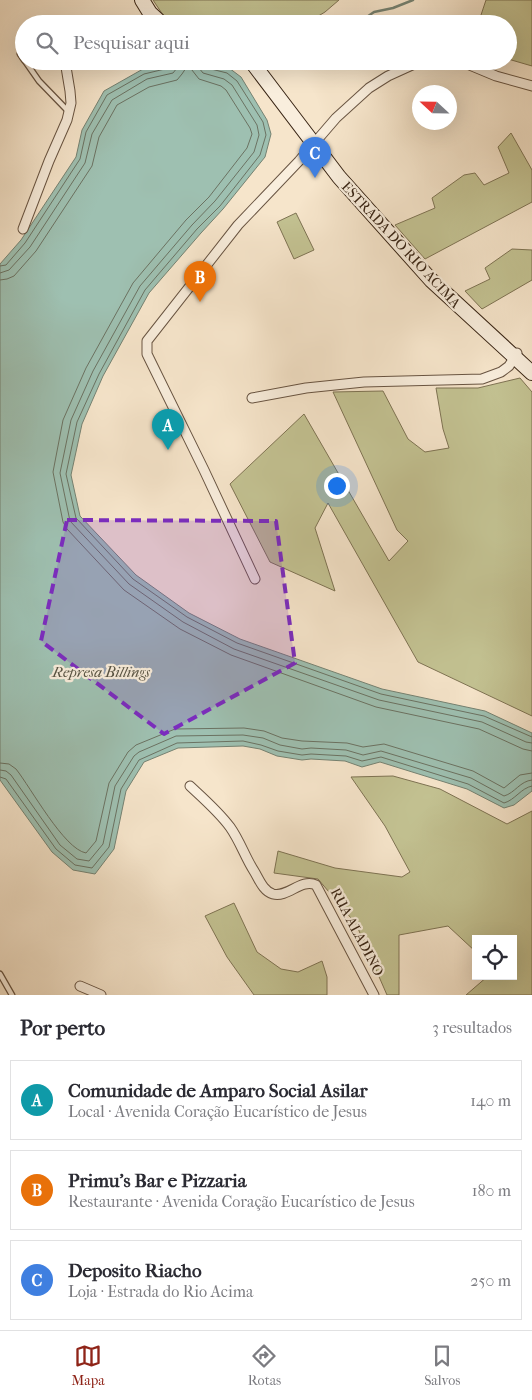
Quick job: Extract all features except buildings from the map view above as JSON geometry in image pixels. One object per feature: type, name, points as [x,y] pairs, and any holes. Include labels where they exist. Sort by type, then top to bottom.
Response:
[{"type":"main road","points":[[142,0],[153,15]]},
{"type":"main road","name":"ESTRADA DO RIO ACIMA","points":[[258,70],[339,177],[431,280],[462,310],[512,352],[532,373]]},
{"type":"main road","name":"ESTRADA DO RIO ACIMA","points":[[512,352],[532,363]]},
{"type":"street","points":[[24,229],[69,111],[70,91],[66,70]]},
{"type":"street","points":[[255,579],[147,354],[146,346],[150,337],[238,225],[352,102],[369,88],[401,70]]},
{"type":"street","points":[[482,70],[532,86]]},
{"type":"street","points":[[252,398],[306,388],[364,382],[434,379],[473,380],[493,376],[501,372],[509,366],[512,352]]},
{"type":"street","name":"RUA ALADINO","points":[[190,786],[231,828],[266,890],[273,894],[279,894],[306,884],[316,885],[374,995]]},
{"type":"street","points":[[80,986],[101,995]]},
{"type":"lane","points":[[31,70],[39,81],[69,111]]},
{"type":"lane","points":[[0,974],[12,995]]},
{"type":"highlighted area","points":[[67,520],[276,521],[295,663],[164,734],[41,641]]},
{"type":"shaded area","points":[[153,0],[339,0],[320,15],[163,15]]},
{"type":"shaded area","points":[[486,0],[532,0],[532,66],[517,62],[517,15],[481,15]]},
{"type":"shaded area","points":[[511,133],[532,170],[532,202],[425,259],[395,225],[435,208],[432,198],[464,175],[475,173],[484,185],[509,173],[498,147]]},
{"type":"shaded area","points":[[296,213],[314,250],[294,259],[277,222]]},
{"type":"shaded area","points":[[512,249],[532,250],[532,280],[482,309],[465,291],[490,279],[485,268]]},
{"type":"shaded area","points":[[520,378],[532,392],[532,716],[418,662],[328,503],[315,528],[335,591],[270,562],[230,484],[304,414],[389,561],[408,541],[397,530],[333,392],[383,391],[408,439],[425,452],[449,448],[443,429],[436,388],[478,388]]},
{"type":"shaded area","points":[[393,776],[440,789],[507,824],[532,811],[532,995],[466,995],[483,980],[517,980],[517,935],[472,935],[472,948],[448,926],[399,935],[399,995],[387,995],[356,924],[318,879],[274,873],[278,851],[335,868],[402,877],[410,872],[385,826],[351,777]]},
{"type":"shaded area","points":[[234,903],[257,952],[281,969],[298,972],[322,961],[327,977],[327,995],[254,995],[227,957],[205,916]]},
{"type":"water","name":"Represa Billings","points":[[141,70],[232,70],[241,77],[267,120],[271,134],[265,157],[223,209],[149,293],[103,376],[82,424],[71,475],[80,516],[136,575],[189,613],[240,639],[382,689],[485,711],[532,733],[532,791],[514,805],[504,808],[467,789],[380,762],[362,767],[345,761],[302,760],[277,756],[260,749],[243,746],[178,748],[144,762],[126,791],[114,849],[95,874],[73,870],[52,852],[0,780],[0,264],[21,240],[76,157],[82,130],[104,91]]},
{"type":"waterway","points":[[370,15],[413,0]]},
{"type":"place","name":"Deposito Riacho","points":[[315,178]]},
{"type":"place","name":"Primu's Bar e Pizzaria","points":[[200,302]]},
{"type":"place","name":"Comunidade de Amparo Social Asilar","points":[[168,450]]}]
